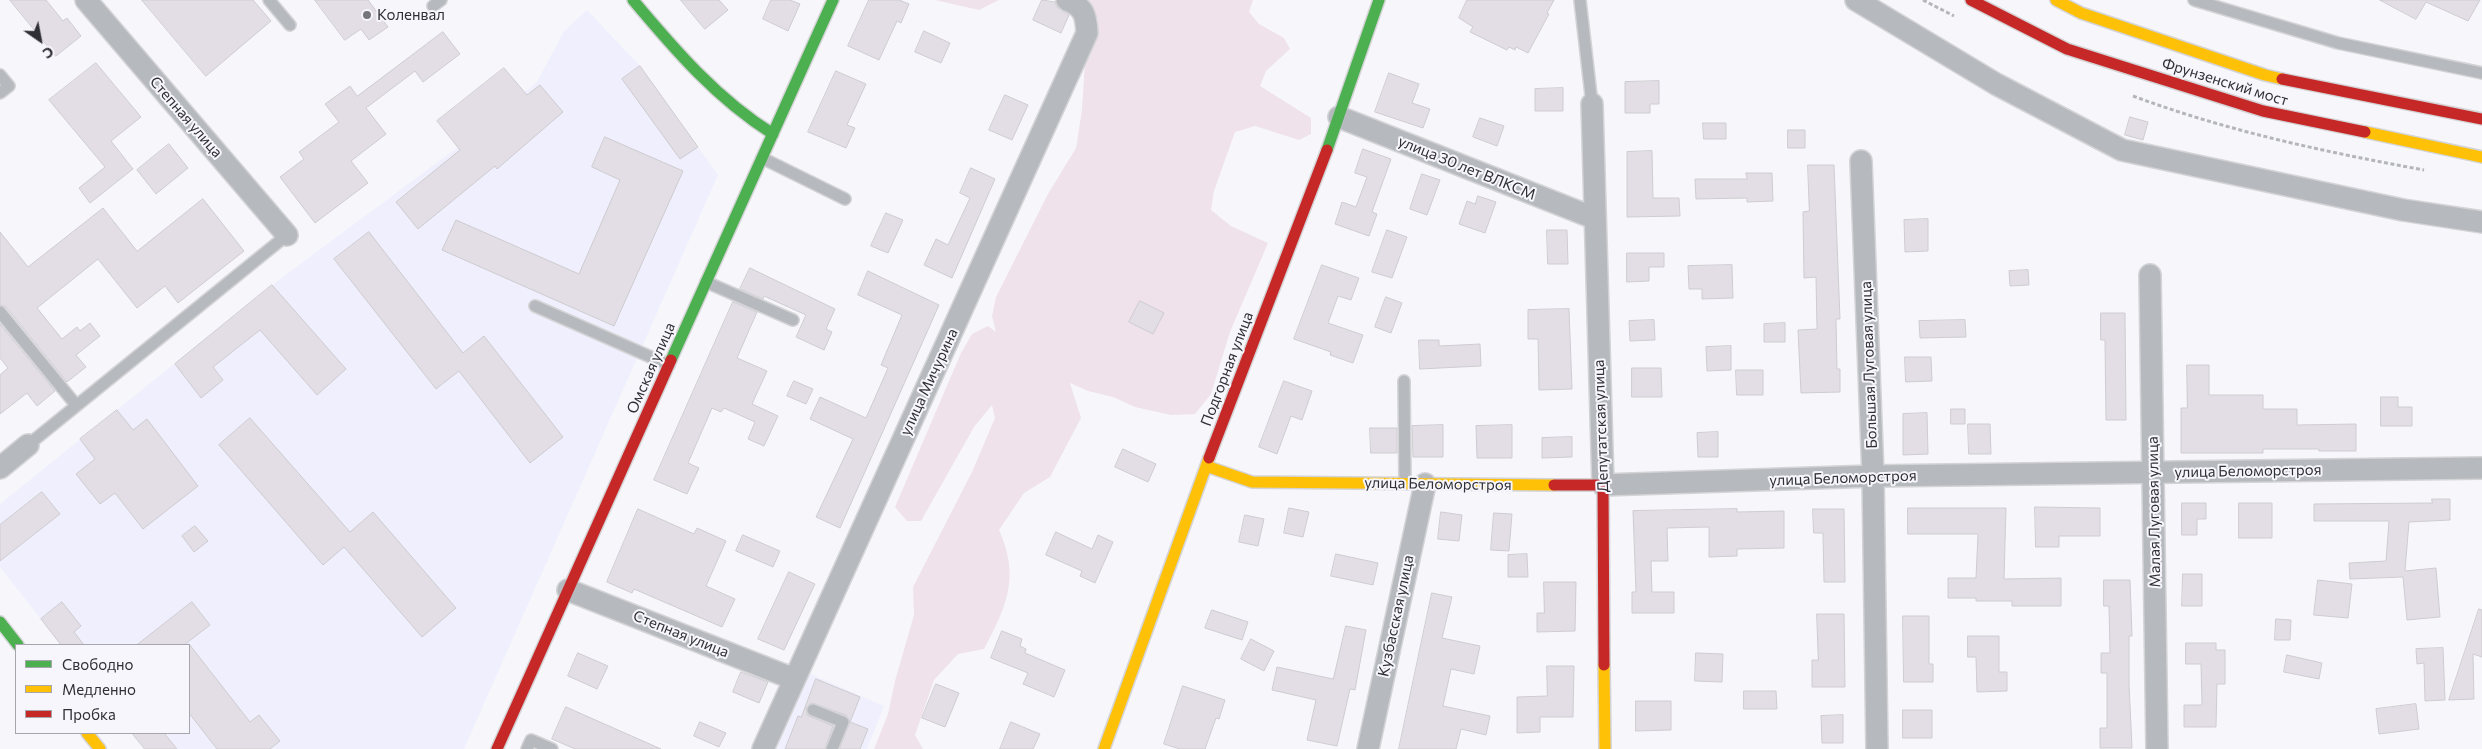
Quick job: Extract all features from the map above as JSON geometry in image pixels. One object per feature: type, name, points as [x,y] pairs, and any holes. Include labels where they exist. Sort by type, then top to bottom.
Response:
[{"type":"main road","points":[[634,0],[664,36],[718,93],[747,120],[773,134]]},
{"type":"main road","name":"Омская улица","points":[[497,749],[833,0]]},
{"type":"main road","name":"Подгорная улица","points":[[1104,749],[1206,466],[1339,117],[1379,0]]},
{"type":"main road","name":"Фрунзенский мост","points":[[1971,0],[2067,49],[2263,112],[2482,157]]},
{"type":"main road","name":"Фрунзенский мост","points":[[2056,0],[2082,13],[2264,75],[2482,119]]},
{"type":"main road","name":"улица Беломорстроя","points":[[1206,466],[1252,482],[1603,485]]},
{"type":"main road","name":"Депутатская улица","points":[[1603,485],[1605,749]]},
{"type":"main road","points":[[0,622],[17,644]]},
{"type":"main road","points":[[88,734],[99,743]]},
{"type":"street","name":"Степная улица","points":[[86,0],[287,235]]},
{"type":"street","name":"улица Мичурина","points":[[763,749],[1087,33],[1086,14],[1078,5],[1067,0]]},
{"type":"street","points":[[1856,0],[1996,84],[2122,150],[2403,210],[2482,222]]},
{"type":"street","name":"Депутатская улица","points":[[1592,104],[1603,485]]},
{"type":"street","name":"улица 30 лет ВЛКСМ","points":[[1339,117],[1594,218]]},
{"type":"street","name":"Большая Луговая улица","points":[[1861,161],[1874,476],[1877,749]]},
{"type":"street","name":"Малая Луговая улица","points":[[2150,275],[2157,749]]},
{"type":"street","points":[[0,468],[28,445]]},
{"type":"street","name":"улица Беломорстроя","points":[[1603,485],[1874,476],[2482,468]]},
{"type":"street","name":"Кузбасская улица","points":[[1368,749],[1415,483]]},
{"type":"street","name":"Степная улица","points":[[568,590],[794,679]]},
{"type":"lane","points":[[269,0],[290,25]]},
{"type":"lane","points":[[1580,0],[1592,104]]},
{"type":"lane","points":[[2194,0],[2218,4],[2338,43],[2482,73]]},
{"type":"lane","points":[[0,75],[5,90]]},
{"type":"lane","points":[[762,158],[845,199]]},
{"type":"lane","points":[[28,445],[287,235]]},
{"type":"lane","points":[[706,282],[793,320]]},
{"type":"lane","points":[[535,306],[669,365]]},
{"type":"lane","points":[[0,312],[76,406]]},
{"type":"lane","points":[[1404,381],[1415,483]]},
{"type":"lane","points":[[813,710],[843,722],[832,749]]},
{"type":"lane","points":[[527,749],[531,740],[552,749]]},
{"type":"shaded area","points":[[935,0],[999,0],[979,10]]},
{"type":"shaded area","points":[[1082,0],[1253,0],[1249,12],[1259,24],[1284,38],[1290,49],[1266,71],[1260,86],[1311,118],[1311,134],[1299,140],[1255,126],[1235,132],[1214,191],[1211,210],[1231,226],[1268,243],[1230,332],[1211,394],[1195,414],[1171,415],[1135,407],[1113,397],[1088,391],[1070,383],[1081,418],[1050,477],[1024,493],[999,530],[1009,562],[1010,577],[1008,591],[999,619],[984,649],[958,654],[934,680],[915,735],[923,749],[874,749],[888,714],[895,681],[914,615],[913,587],[972,472],[995,418],[992,405],[974,427],[921,521],[907,521],[895,507],[961,353],[972,334],[988,326],[996,332],[992,316],[996,297],[1048,194],[1076,148],[1082,110],[1085,62],[1098,19]]},
{"type":"shaded area","points":[[587,10],[640,66],[718,175],[464,749],[145,749],[133,734],[190,734],[190,644],[60,644],[0,567],[0,504],[272,285],[458,147],[537,82],[564,31]]},
{"type":"shaded area","points":[[806,672],[884,706],[867,749],[773,749]]},
{"type":"building","points":[[10,0],[46,0],[63,21],[67,18],[81,36],[56,56]]},
{"type":"building","points":[[142,0],[253,0],[271,21],[206,76]]},
{"type":"building","points":[[315,0],[368,0],[388,27],[369,40],[361,29],[345,40]]},
{"type":"building","points":[[681,0],[719,0],[728,10],[705,29]]},
{"type":"building","points":[[771,0],[790,0],[800,4],[788,31],[763,19]]},
{"type":"building","points":[[869,0],[899,0],[909,4],[901,23],[897,21],[879,60],[848,46]]},
{"type":"building","points":[[1042,0],[1055,2],[1057,7],[1069,15],[1061,33],[1033,20]]},
{"type":"building","points":[[1467,0],[1554,0],[1547,13],[1549,14],[1528,53],[1516,47],[1515,50],[1509,47],[1507,50],[1470,32],[1473,27],[1459,18]]},
{"type":"building","points":[[2380,0],[2480,0],[2468,21],[2426,2],[2416,19]]},
{"type":"building","points":[[924,31],[950,43],[941,63],[915,52]]},
{"type":"building","points":[[443,32],[460,54],[423,82],[415,71],[366,108],[386,134],[351,161],[368,183],[315,223],[280,177],[304,159],[299,152],[339,122],[325,104],[350,86],[357,96]]},
{"type":"building","points":[[96,63],[141,117],[111,141],[133,169],[90,203],[79,188],[105,167],[49,100]]},
{"type":"building","points":[[640,66],[698,147],[680,159],[622,79]]},
{"type":"building","points":[[504,68],[527,95],[540,85],[563,112],[497,169],[495,166],[418,229],[396,202],[460,150],[437,121]]},
{"type":"building","points":[[836,71],[866,84],[847,125],[855,128],[846,148],[808,132]]},
{"type":"building","points":[[1389,73],[1419,84],[1412,103],[1430,109],[1423,128],[1375,112]]},
{"type":"building","points":[[1659,81],[1659,104],[1650,104],[1650,113],[1625,113],[1625,82]]},
{"type":"building","points":[[1563,88],[1563,111],[1535,111],[1535,89]]},
{"type":"building","points":[[1005,95],[1028,105],[1012,140],[989,130]]},
{"type":"building","points":[[2130,117],[2148,122],[2143,140],[2125,135]]},
{"type":"building","points":[[1480,118],[1504,126],[1497,146],[1473,137]]},
{"type":"building","points":[[1703,123],[1726,123],[1726,139],[1704,139]]},
{"type":"building","points":[[1788,130],[1805,130],[1805,148],[1788,148]]},
{"type":"building","points":[[605,137],[683,171],[614,326],[442,250],[456,220],[579,274],[620,180],[592,167]]},
{"type":"building","points":[[169,144],[188,168],[156,194],[137,170]]},
{"type":"building","points":[[1363,149],[1391,159],[1372,212],[1377,214],[1369,236],[1335,224],[1342,202],[1356,207],[1367,177],[1355,173]]},
{"type":"building","points":[[1652,151],[1653,198],[1679,198],[1680,216],[1627,217],[1627,152]]},
{"type":"building","points":[[1808,165],[1834,165],[1840,319],[1836,319],[1837,369],[1840,369],[1840,392],[1801,393],[1798,330],[1817,329],[1816,277],[1804,278],[1803,212],[1809,211]]},
{"type":"building","points":[[971,168],[995,179],[952,278],[924,265],[936,239],[948,245],[970,198],[960,193]]},
{"type":"building","points":[[1746,173],[1772,173],[1773,201],[1747,202],[1747,198],[1696,199],[1695,179],[1747,179]]},
{"type":"building","points":[[1422,174],[1440,180],[1427,215],[1410,209]]},
{"type":"building","points":[[1478,196],[1496,202],[1485,233],[1459,224],[1467,201],[1475,204]]},
{"type":"building","points":[[203,199],[244,251],[178,303],[165,286],[137,308],[98,259],[37,308],[62,339],[77,327],[80,331],[90,323],[100,336],[76,355],[86,367],[67,382],[6,307],[0,305],[0,232],[28,267],[103,208],[137,251]]},
{"type":"building","points":[[886,213],[903,220],[888,253],[871,246]]},
{"type":"building","points":[[1928,219],[1928,251],[1905,252],[1904,220]]},
{"type":"building","points":[[1387,230],[1407,237],[1392,278],[1372,272]]},
{"type":"building","points":[[1547,230],[1567,230],[1568,264],[1548,264]]},
{"type":"building","points":[[369,232],[463,353],[484,336],[563,437],[530,463],[459,371],[436,389],[334,259]]},
{"type":"building","points":[[1627,253],[1664,253],[1664,267],[1649,267],[1649,281],[1627,282]]},
{"type":"building","points":[[1322,265],[1359,278],[1351,300],[1338,296],[1328,323],[1363,335],[1353,363],[1330,355],[1331,352],[1294,339]]},
{"type":"building","points":[[1732,265],[1733,298],[1702,299],[1702,289],[1689,289],[1688,266]]},
{"type":"building","points":[[750,268],[835,309],[826,329],[832,332],[824,350],[796,337],[806,315],[764,296],[763,299],[740,289]]},
{"type":"building","points":[[2028,270],[2029,285],[2010,286],[2009,271]]},
{"type":"building","points":[[868,271],[939,305],[840,528],[816,517],[853,439],[810,419],[820,397],[866,418],[888,368],[881,365],[902,315],[858,295]]},
{"type":"building","points":[[272,285],[346,369],[317,395],[260,330],[213,367],[223,380],[201,398],[175,364]]},
{"type":"building","points":[[1386,297],[1402,303],[1391,333],[1375,327]]},
{"type":"building","points":[[1140,301],[1164,313],[1153,334],[1129,322]]},
{"type":"building","points":[[733,302],[757,312],[737,358],[767,371],[752,404],[778,416],[764,446],[748,439],[755,422],[724,408],[721,412],[712,408],[688,463],[699,468],[687,494],[654,480]]},
{"type":"building","points":[[1569,309],[1572,389],[1539,390],[1538,339],[1528,339],[1528,310]]},
{"type":"building","points":[[2101,313],[2125,313],[2126,420],[2106,420],[2105,340],[2101,340]]},
{"type":"building","points":[[1654,320],[1655,340],[1630,341],[1629,321]]},
{"type":"building","points":[[1965,320],[1966,337],[1920,338],[1919,321]]},
{"type":"building","points":[[1785,323],[1785,342],[1764,342],[1764,324]]},
{"type":"building","points":[[0,324],[55,391],[37,406],[27,393],[0,414],[0,375],[8,368],[0,358]]},
{"type":"building","points":[[1419,340],[1439,340],[1439,346],[1480,344],[1481,366],[1420,369]]},
{"type":"building","points":[[1731,346],[1731,370],[1707,371],[1706,347]]},
{"type":"building","points":[[1905,357],[1931,357],[1932,381],[1906,382]]},
{"type":"building","points":[[2187,365],[2209,365],[2209,395],[2263,395],[2263,409],[2297,409],[2297,425],[2356,424],[2356,451],[2263,449],[2263,453],[2181,453],[2181,408],[2187,408]]},
{"type":"building","points":[[1632,368],[1661,368],[1662,397],[1632,397]]},
{"type":"building","points":[[1736,370],[1763,370],[1763,395],[1737,395]]},
{"type":"building","points":[[794,381],[813,389],[806,404],[787,396]]},
{"type":"building","points":[[1284,381],[1312,391],[1302,420],[1291,416],[1277,454],[1259,447]]},
{"type":"building","points":[[2381,397],[2398,397],[2398,407],[2412,407],[2412,426],[2381,426]]},
{"type":"building","points":[[1951,409],[1965,409],[1965,424],[1951,424]]},
{"type":"building","points":[[117,410],[133,430],[147,419],[198,486],[143,529],[115,493],[100,504],[76,474],[95,459],[80,439]]},
{"type":"building","points":[[1927,413],[1928,454],[1903,455],[1903,414]]},
{"type":"building","points":[[250,418],[350,532],[373,512],[456,608],[422,637],[344,547],[323,565],[219,445]]},
{"type":"building","points":[[1968,424],[1990,424],[1991,454],[1969,454]]},
{"type":"building","points":[[1443,425],[1443,457],[1413,457],[1412,426]]},
{"type":"building","points":[[1512,425],[1512,458],[1477,458],[1476,426]]},
{"type":"building","points":[[1370,428],[1397,428],[1397,453],[1371,453]]},
{"type":"building","points":[[1718,432],[1718,457],[1698,457],[1697,433]]},
{"type":"building","points":[[1572,437],[1572,457],[1542,458],[1542,438]]},
{"type":"building","points":[[1123,449],[1156,464],[1148,482],[1115,467]]},
{"type":"building","points":[[42,492],[60,514],[0,561],[0,525]]},
{"type":"building","points":[[2432,499],[2450,499],[2450,520],[2409,522],[2405,571],[2436,568],[2440,617],[2407,620],[2403,577],[2350,579],[2349,563],[2386,561],[2389,521],[2314,521],[2314,504],[2432,503]]},
{"type":"building","points":[[2182,503],[2206,503],[2206,519],[2197,519],[2197,535],[2182,535]]},
{"type":"building","points":[[2239,503],[2272,503],[2272,538],[2239,538]]},
{"type":"building","points":[[2035,507],[2100,508],[2100,536],[2059,536],[2059,547],[2036,547]]},
{"type":"building","points":[[1289,508],[1309,512],[1303,537],[1284,533]]},
{"type":"building","points":[[1908,508],[2006,508],[2004,579],[2061,578],[2061,606],[2012,606],[2012,601],[1976,601],[1976,598],[1948,598],[1948,578],[1976,578],[1978,534],[1908,534]]},
{"type":"building","points":[[638,509],[694,534],[697,528],[726,541],[706,586],[735,599],[722,627],[634,589],[632,593],[607,582]]},
{"type":"building","points":[[1737,509],[1737,512],[1784,511],[1784,548],[1737,549],[1737,556],[1709,557],[1709,527],[1667,528],[1668,561],[1651,561],[1652,592],[1674,592],[1674,613],[1632,613],[1632,592],[1636,592],[1633,511]]},
{"type":"building","points":[[1813,509],[1844,509],[1845,582],[1824,582],[1823,533],[1814,533]]},
{"type":"building","points":[[1441,512],[1462,515],[1459,541],[1438,539]]},
{"type":"building","points":[[1494,513],[1512,514],[1509,551],[1491,550]]},
{"type":"building","points":[[1245,515],[1264,519],[1258,546],[1239,542]]},
{"type":"building","points":[[195,526],[208,541],[194,552],[182,536]]},
{"type":"building","points":[[1056,532],[1092,549],[1098,535],[1113,542],[1095,583],[1080,576],[1082,571],[1046,555]]},
{"type":"building","points":[[743,535],[780,551],[773,567],[736,551]]},
{"type":"building","points":[[1336,554],[1378,563],[1373,585],[1331,576]]},
{"type":"building","points":[[1527,554],[1528,577],[1508,577],[1508,555]]},
{"type":"building","points":[[789,572],[815,584],[784,650],[758,639]]},
{"type":"building","points":[[2183,574],[2202,574],[2202,606],[2182,606]]},
{"type":"building","points":[[2104,580],[2130,580],[2132,636],[2129,636],[2129,684],[2132,748],[2100,748],[2100,728],[2107,728],[2107,673],[2101,673],[2101,653],[2110,653],[2109,606],[2104,606]]},
{"type":"building","points":[[2318,580],[2352,584],[2348,618],[2314,615]]},
{"type":"building","points":[[1544,582],[1576,582],[1575,631],[1537,632],[1537,613],[1544,613]]},
{"type":"building","points":[[1432,593],[1452,597],[1442,638],[1480,646],[1474,674],[1451,669],[1443,706],[1490,716],[1486,735],[1461,729],[1456,749],[1399,749]]},
{"type":"building","points":[[62,602],[81,626],[74,632],[83,644],[60,644],[41,619]]},
{"type":"building","points":[[192,602],[210,625],[185,644],[138,644]]},
{"type":"building","points":[[2479,609],[2482,610],[2482,657],[2473,654],[2474,699],[2449,700]]},
{"type":"building","points":[[1212,610],[1248,622],[1242,640],[1205,628]]},
{"type":"building","points":[[1817,614],[1844,614],[1845,687],[1812,687],[1812,660],[1818,660]]},
{"type":"building","points":[[1903,616],[1929,616],[1929,664],[1933,664],[1933,682],[1904,682]]},
{"type":"building","points":[[2276,619],[2291,620],[2290,640],[2275,640]]},
{"type":"building","points":[[1346,626],[1366,630],[1355,690],[1350,689],[1337,746],[1307,740],[1316,700],[1272,690],[1277,667],[1333,679]]},
{"type":"building","points":[[1002,631],[1022,639],[1020,646],[1026,649],[1025,653],[1065,670],[1054,697],[1023,684],[1028,673],[991,658]]},
{"type":"building","points":[[1968,636],[1999,636],[1999,672],[2007,672],[2007,691],[1977,692],[1976,657],[1968,657]]},
{"type":"building","points":[[1251,639],[1274,651],[1264,671],[1241,659]]},
{"type":"building","points":[[2186,643],[2216,643],[2216,650],[2225,650],[2225,684],[2217,684],[2216,727],[2184,727],[2184,705],[2202,705],[2201,664],[2186,664]]},
{"type":"building","points":[[190,645],[250,722],[259,715],[280,741],[270,749],[217,749],[190,714]]},
{"type":"building","points":[[2443,648],[2445,700],[2425,701],[2424,663],[2417,664],[2416,649]]},
{"type":"building","points":[[578,653],[608,666],[597,689],[568,676]]},
{"type":"building","points":[[1696,653],[1723,654],[1722,682],[1695,681]]},
{"type":"building","points":[[2287,655],[2322,663],[2319,679],[2284,672]]},
{"type":"building","points":[[1547,666],[1574,666],[1573,717],[1540,717],[1540,732],[1517,733],[1517,697],[1547,696]]},
{"type":"building","points":[[741,672],[768,682],[759,703],[733,692]]},
{"type":"building","points":[[816,679],[860,697],[850,722],[846,715],[811,703],[806,708],[807,715],[833,726],[825,749],[785,749],[798,716],[801,717]]},
{"type":"building","points":[[936,684],[959,693],[945,727],[922,718]]},
{"type":"building","points":[[1183,686],[1225,700],[1219,719],[1216,718],[1205,749],[1180,749],[1164,744]]},
{"type":"building","points":[[1744,691],[1776,691],[1777,709],[1744,709]]},
{"type":"building","points":[[1636,701],[1671,701],[1671,730],[1636,731]]},
{"type":"building","points":[[2416,704],[2419,729],[2379,734],[2376,709]]},
{"type":"building","points":[[566,707],[661,749],[575,749],[552,739]]},
{"type":"building","points":[[1903,710],[1932,710],[1932,738],[1903,738]]},
{"type":"building","points":[[1843,715],[1843,743],[1822,743],[1821,716]]},
{"type":"building","points":[[700,722],[726,733],[719,747],[694,736]]},
{"type":"building","points":[[850,722],[868,729],[860,749],[840,749]]},
{"type":"building","points":[[1011,722],[1040,734],[1033,749],[1000,749]]},
{"type":"building","points":[[133,734],[165,734],[177,749],[145,749]]},
{"type":"traffic: fast","points":[[633,0],[698,73],[733,105],[773,134]]},
{"type":"traffic: fast","points":[[671,360],[833,0]]},
{"type":"traffic: fast","points":[[1327,150],[1379,0]]},
{"type":"traffic: fast","points":[[0,622],[17,644]]},
{"type":"traffic: slow","points":[[2056,0],[2081,13],[2265,75],[2282,79]]},
{"type":"traffic: slow","points":[[2365,132],[2482,157]]},
{"type":"traffic: slow","points":[[1104,749],[1209,458]]},
{"type":"traffic: slow","points":[[1206,466],[1252,482],[1554,485]]},
{"type":"traffic: slow","points":[[1604,665],[1605,749]]},
{"type":"traffic: slow","points":[[88,734],[100,749]]},
{"type":"traffic: jam","points":[[1971,0],[2067,49],[2263,111],[2365,132]]},
{"type":"traffic: jam","points":[[2282,79],[2482,119]]},
{"type":"traffic: jam","points":[[1209,458],[1327,150]]},
{"type":"traffic: jam","points":[[497,749],[671,360]]},
{"type":"traffic: jam","points":[[1554,485],[1603,485],[1604,665]]},
{"type":"place","name":"Коленвал","points":[[367,15]]}]
